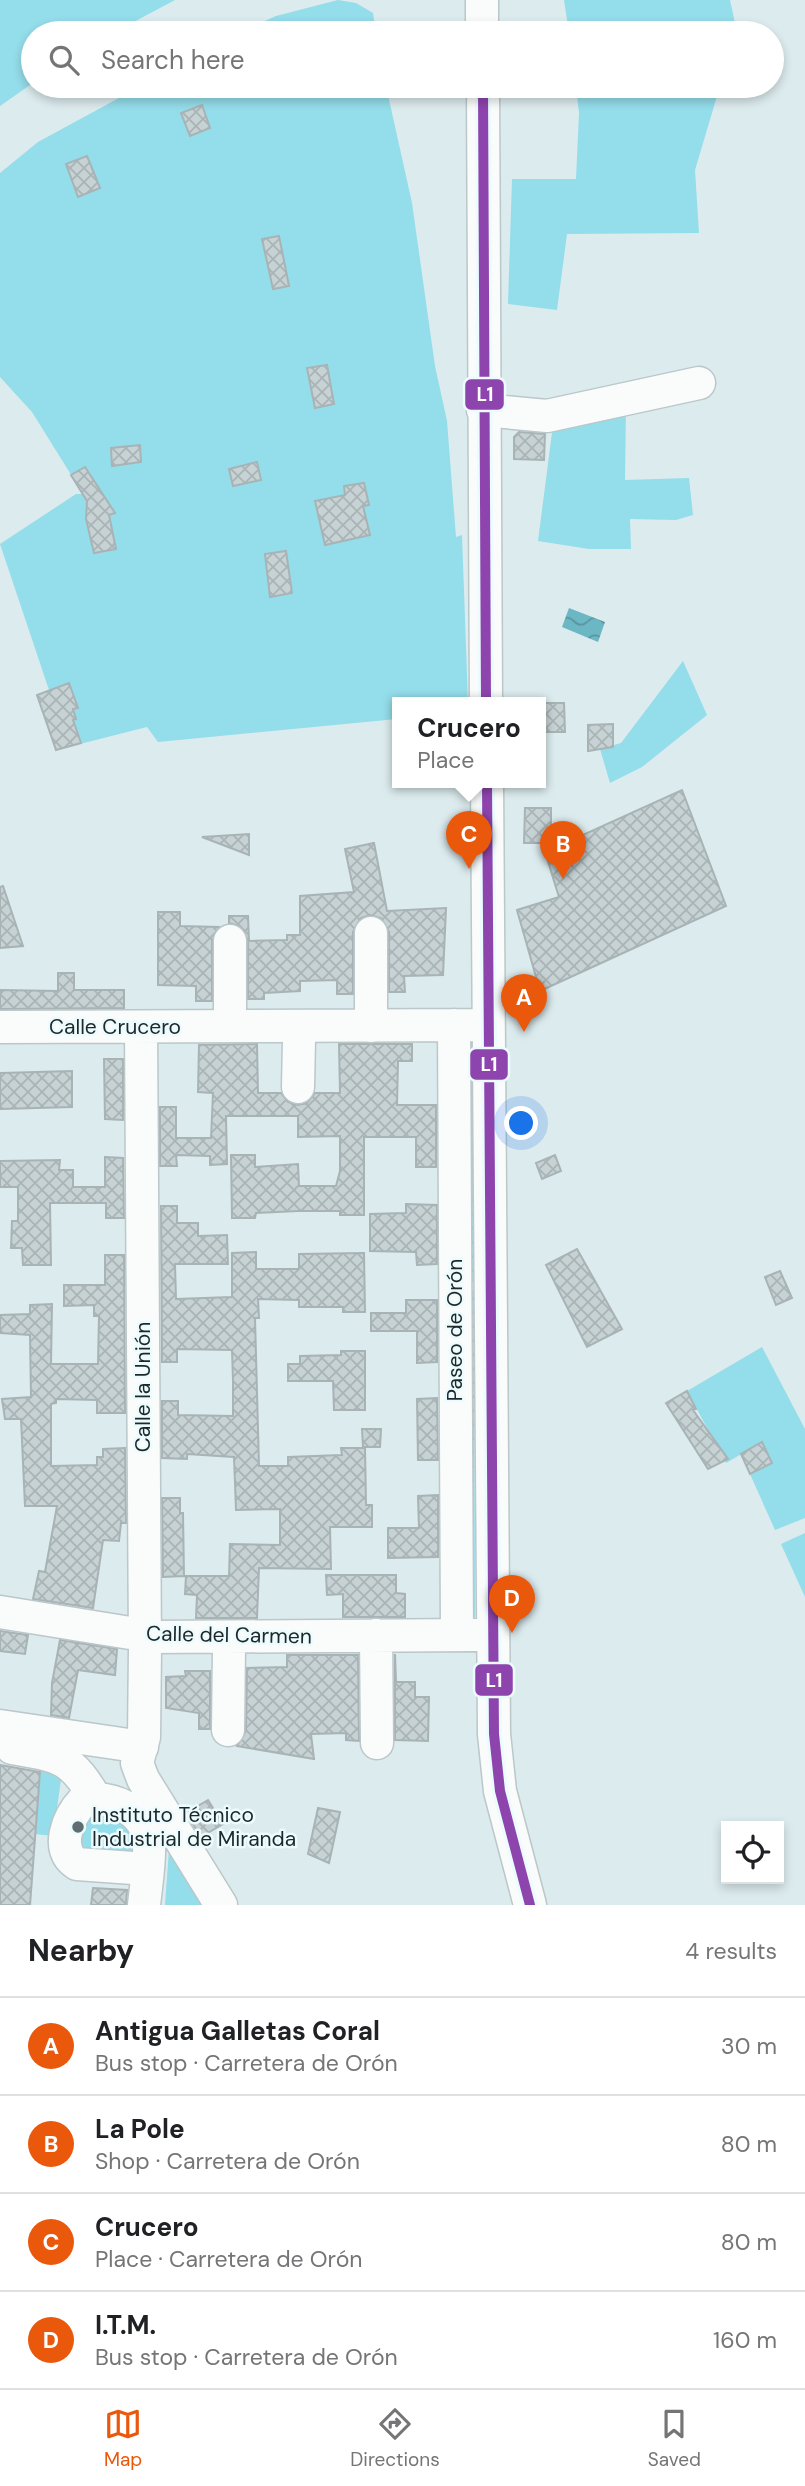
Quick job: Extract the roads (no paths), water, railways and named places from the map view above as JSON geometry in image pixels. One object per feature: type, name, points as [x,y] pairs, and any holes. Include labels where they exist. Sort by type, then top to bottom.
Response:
[{"type":"street","points":[[482,0],[482,21]]},
{"type":"street","points":[[483,98],[486,697]]},
{"type":"street","points":[[483,410],[547,416],[699,383]]},
{"type":"street","points":[[487,788],[491,1635],[494,1734],[500,1791],[530,1905]]},
{"type":"street","points":[[371,933],[371,1026]]},
{"type":"street","points":[[230,941],[230,1027]]},
{"type":"street","name":"Paseo de Orón","points":[[454,1025],[457,1635]]},
{"type":"street","name":"Calle Crucero","points":[[0,1027],[487,1025]]},
{"type":"street","name":"Calle la Unión","points":[[141,1027],[145,1635],[142,1747],[138,1763],[144,1779],[220,1905]]},
{"type":"street","points":[[298,1087],[299,1040]]},
{"type":"street","name":"Calle del Carmen","points":[[0,1612],[145,1635],[491,1635]]},
{"type":"street","points":[[376,1635],[377,1743]]},
{"type":"street","name":"Calle del Carmen","points":[[229,1648],[229,1730]]},
{"type":"street","points":[[0,1726],[142,1747]]},
{"type":"street","points":[[0,1746],[62,1760],[80,1773],[95,1798]]},
{"type":"street","points":[[144,1905],[147,1869],[149,1841],[134,1813],[117,1801],[95,1798],[83,1801],[71,1816],[65,1838],[65,1853],[68,1859],[77,1864],[147,1869]]},
{"type":"water","points":[[569,608],[605,622],[598,642],[562,627]]},
{"type":"place","name":"Crucero","points":[[469,869]]},
{"type":"place","name":"La Pole","points":[[563,879]]},
{"type":"place","name":"Antigua Galletas Coral","points":[[524,1032]]},
{"type":"place","name":"I.T.M.","points":[[512,1633]]},
{"type":"place","name":"Instituto Técnico Industrial de Miranda","points":[[78,1827]]}]
